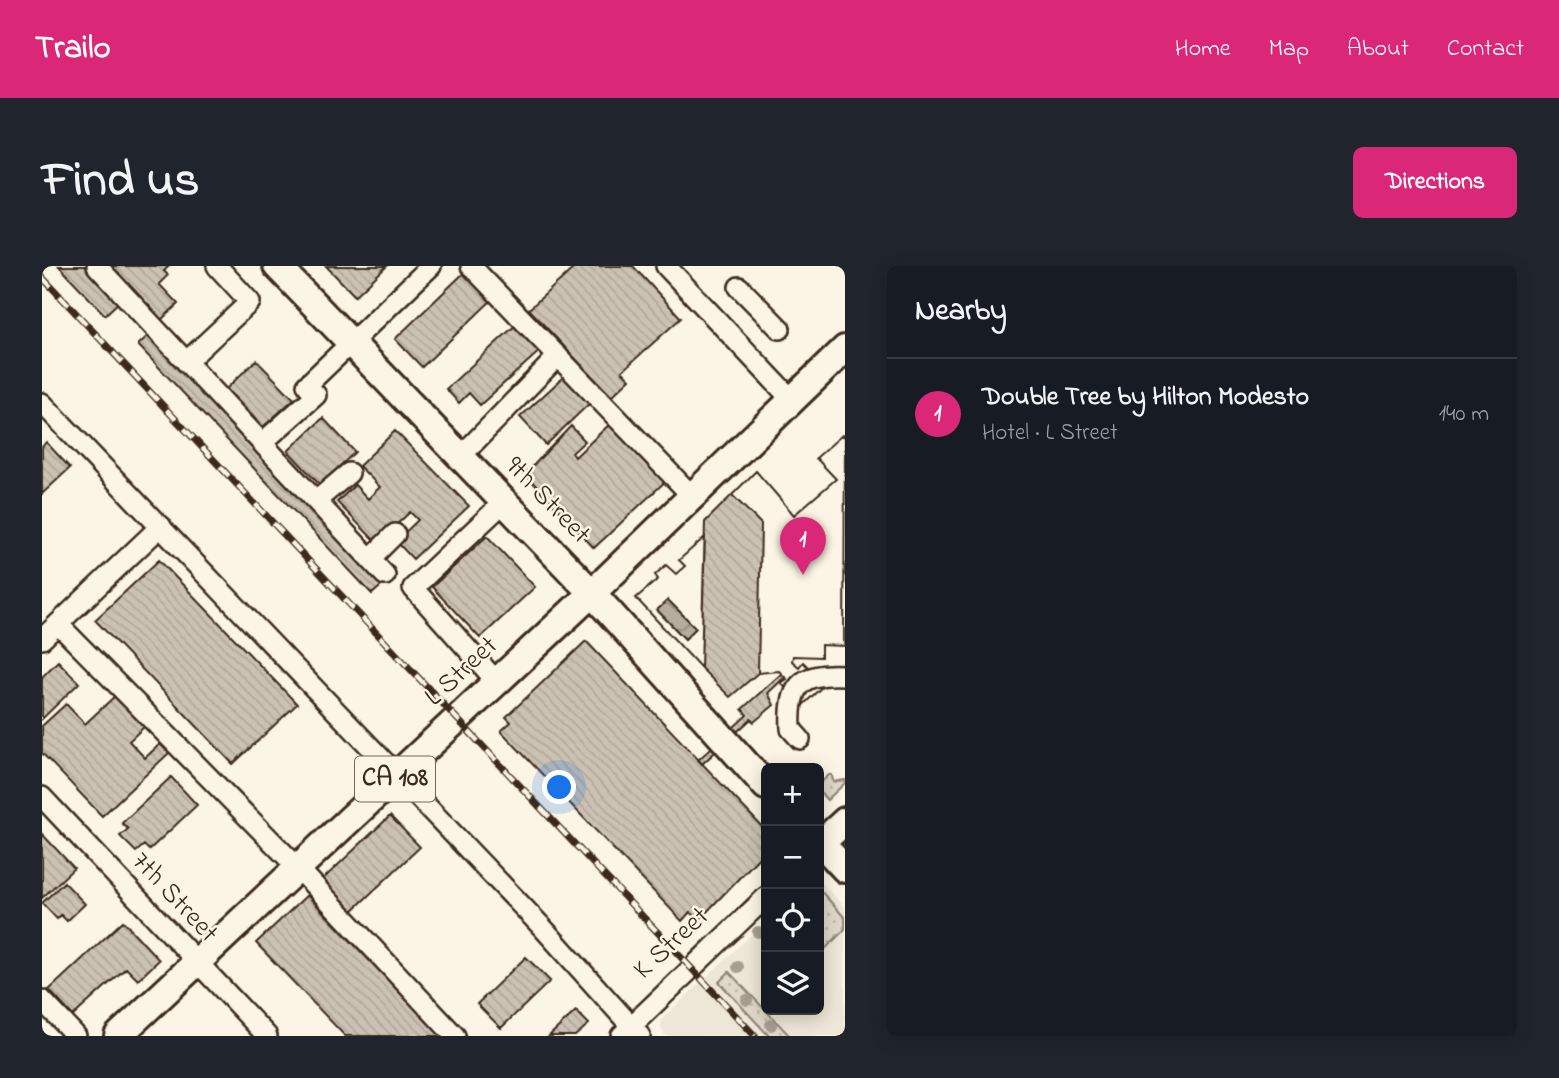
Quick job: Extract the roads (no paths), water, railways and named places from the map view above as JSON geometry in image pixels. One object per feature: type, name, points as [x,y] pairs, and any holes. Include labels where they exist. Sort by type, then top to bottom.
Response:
[{"type":"main road","name":"9th Street","points":[[277,266],[592,593],[761,780]]},
{"type":"main road","name":"L Street","points":[[118,1036],[195,961],[398,776],[592,593],[845,349]]},
{"type":"main road","points":[[824,839],[845,821]]},
{"type":"main road","points":[[824,847],[845,869]]},
{"type":"street","points":[[97,266],[385,575]]},
{"type":"street","points":[[186,362],[250,302],[217,266]]},
{"type":"street","points":[[262,443],[316,395],[307,385],[353,344],[431,266]]},
{"type":"street","points":[[471,266],[693,497]]},
{"type":"street","points":[[666,266],[793,401]]},
{"type":"street","points":[[739,287],[780,329]]},
{"type":"street","points":[[461,456],[558,356]]},
{"type":"street","points":[[42,403],[542,928],[631,1033]]},
{"type":"street","points":[[316,501],[349,473]]},
{"type":"street","points":[[497,682],[413,588],[504,502]]},
{"type":"street","points":[[42,639],[161,526]]},
{"type":"street","points":[[370,559],[395,534]]},
{"type":"street","points":[[58,624],[297,867],[455,1036]]},
{"type":"street","points":[[800,739],[791,729],[790,703],[794,690],[810,677],[844,675]]},
{"type":"street","name":"7th Street","points":[[42,797],[267,1036]]},
{"type":"street","name":"K Street","points":[[631,1033],[761,902]]},
{"type":"street","points":[[42,1000],[76,1036]]},
{"type":"water","points":[[668,600],[696,628],[685,639],[657,610]]},
{"type":"railway","points":[[42,277],[755,1036]]},
{"type":"place","name":"Double Tree by Hilton Modesto","points":[[803,575]]}]
